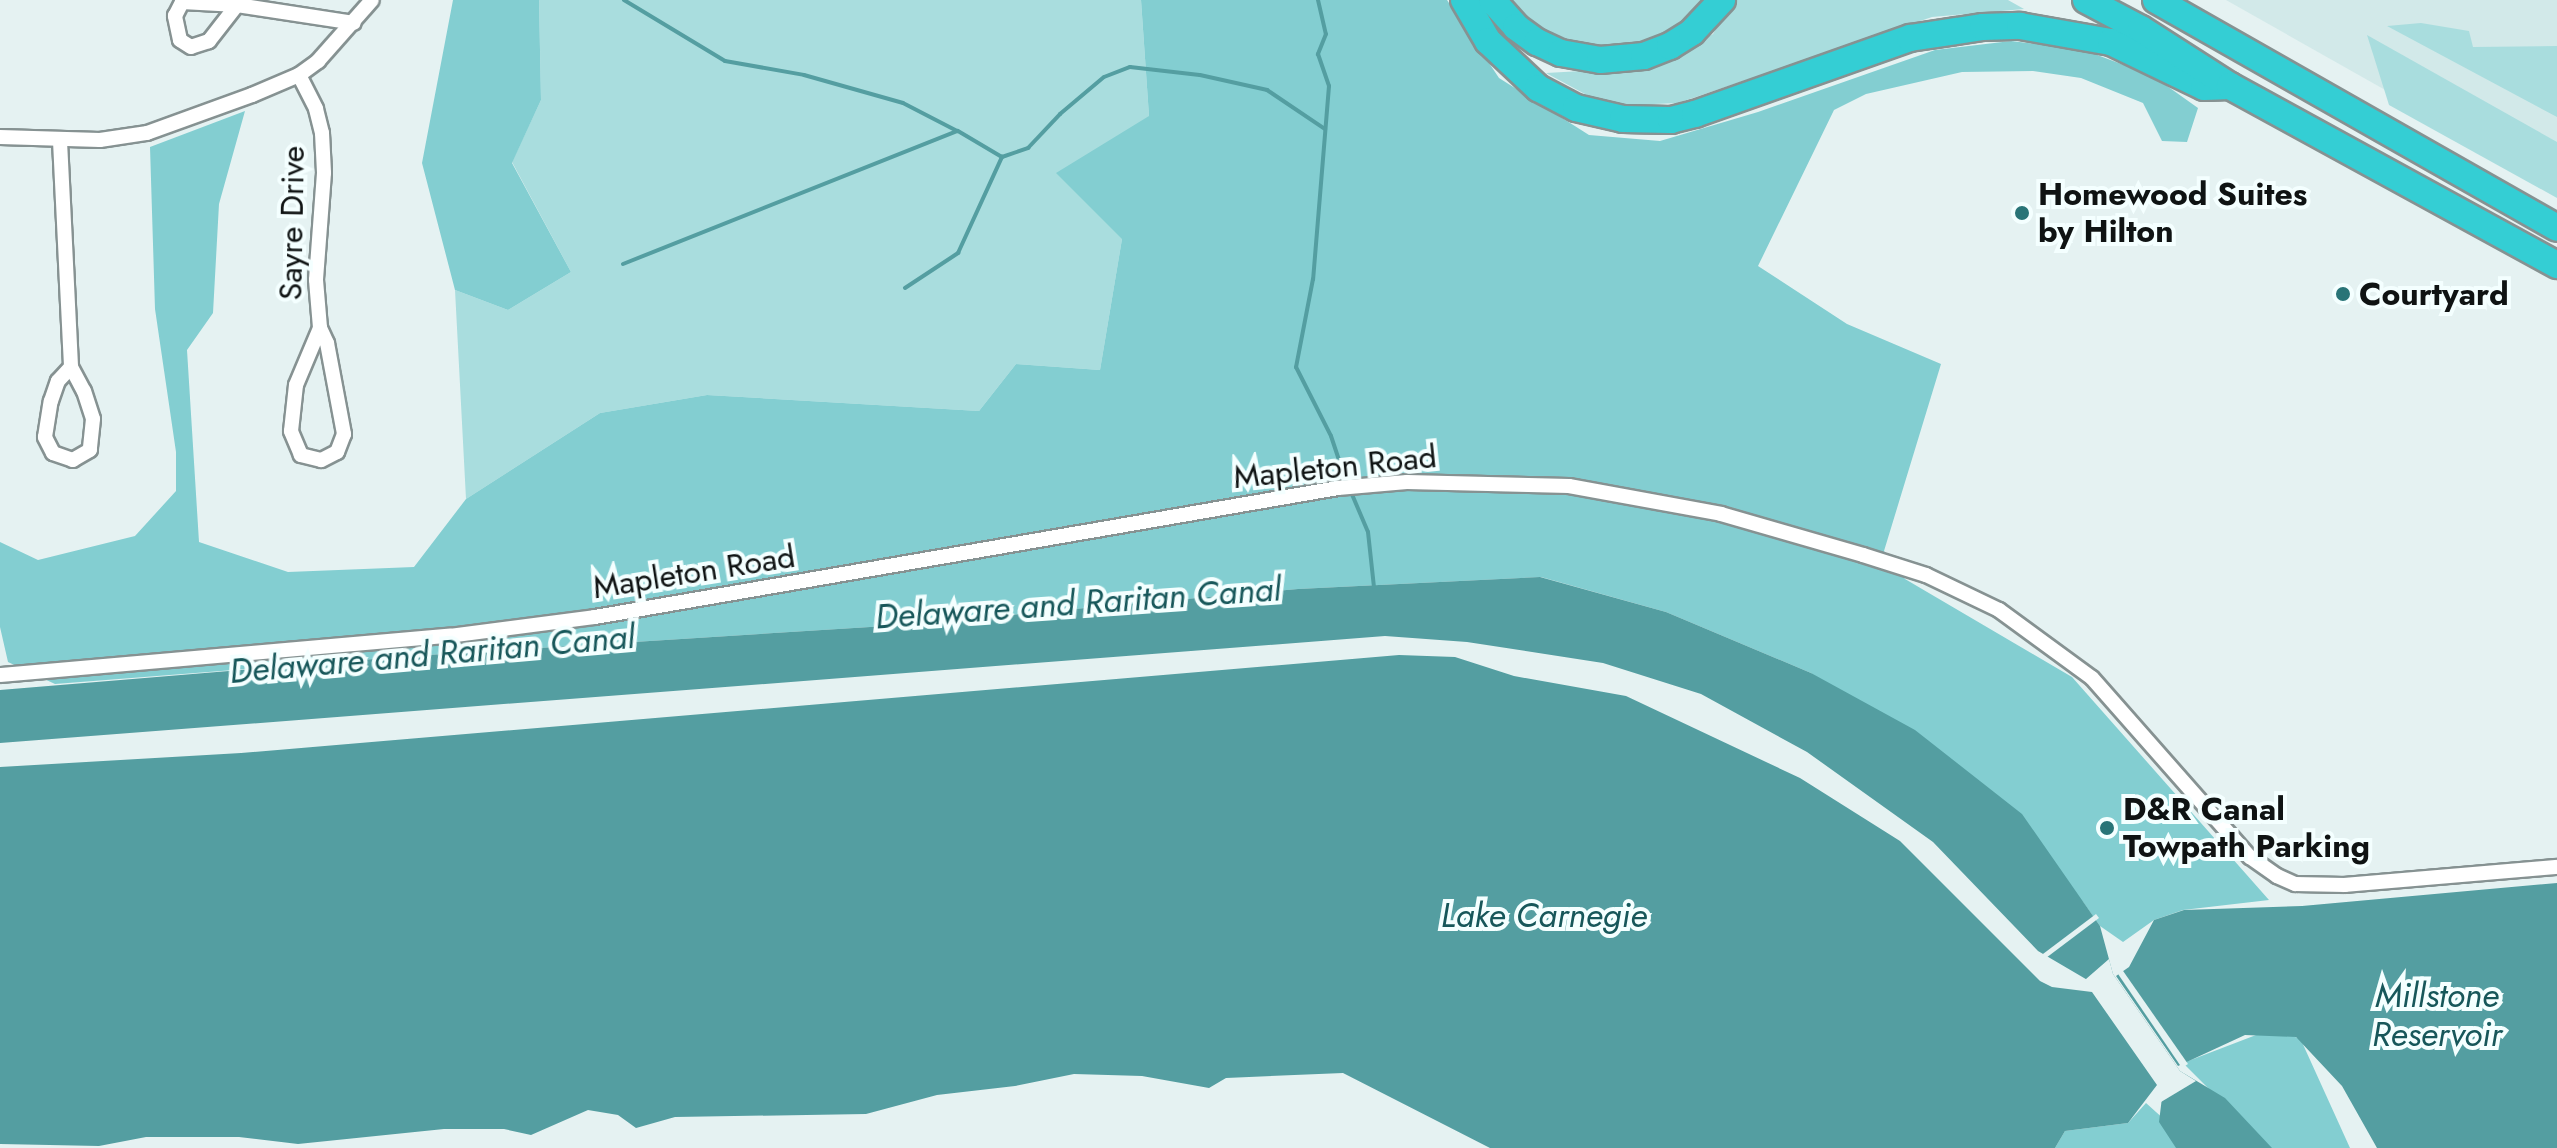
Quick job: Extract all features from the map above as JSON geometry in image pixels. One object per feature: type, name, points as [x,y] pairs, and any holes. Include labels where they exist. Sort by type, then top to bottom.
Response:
[{"type":"highway","points":[[1464,0],[1488,41],[1538,88],[1576,108],[1623,119],[1659,120],[1695,114],[1910,38],[1983,27],[2020,26],[2111,42],[2204,87],[2230,86]]},
{"type":"highway","points":[[1492,0],[1516,27],[1537,42],[1561,53],[1600,60],[1644,56],[1670,46],[1692,32],[1722,0]]},
{"type":"highway","points":[[2086,0],[2141,29],[2230,86],[2557,265]]},
{"type":"highway","points":[[2156,0],[2557,228]]},
{"type":"street","points":[[0,137],[100,140],[147,133],[299,75],[318,61],[372,0]]},
{"type":"street","points":[[237,5],[209,41],[191,47],[180,40],[175,16],[180,1],[237,5],[354,23]]},
{"type":"street","name":"Sayre Drive","points":[[299,75],[316,109],[322,133],[324,173],[316,280],[320,328],[327,343],[344,434],[337,452],[321,460],[301,455],[291,431],[296,385],[320,328]]},
{"type":"street","points":[[60,141],[71,367],[84,391],[93,419],[90,450],[73,460],[53,453],[45,437],[58,381],[71,367]]},
{"type":"street","name":"Mapleton Road","points":[[0,675],[449,636],[595,617],[1338,488],[1517,483],[1618,493],[1721,514],[1926,575],[1999,610],[2038,635],[2092,678],[2250,857],[2295,884],[2345,885],[2557,867]]},
{"type":"shaded area","points":[[453,0],[539,0],[541,100],[512,163],[571,272],[508,310],[455,290],[422,163]]},
{"type":"shaded area","points":[[539,0],[1141,0],[1149,116],[1122,239],[1100,370],[1016,364],[979,411],[707,395],[600,413],[466,499],[455,290],[508,310],[571,272],[512,162],[541,100]]},
{"type":"shaded area","points":[[1141,0],[1447,0],[1499,78],[1589,135],[1660,141],[1758,112],[1935,50],[2011,41],[2084,50],[2153,76],[2198,108],[2187,142],[2162,141],[2143,103],[2081,78],[2033,71],[1962,72],[1866,94],[1834,110],[1758,266],[1847,324],[1941,364],[1884,551],[1905,579],[2072,677],[2269,900],[2183,910],[2154,920],[2123,942],[2100,926],[2083,902],[1811,673],[1666,612],[1541,577],[1298,589],[886,626],[397,657],[55,684],[8,662],[0,627],[0,542],[38,560],[135,536],[176,491],[176,452],[155,309],[150,147],[245,111],[219,204],[213,313],[187,350],[199,542],[288,572],[414,567],[466,499],[600,413],[707,395],[979,411],[1016,364],[1100,370],[1122,239],[1056,173],[1149,116]]},
{"type":"shaded area","points":[[1510,0],[1705,0],[1657,41],[1597,52],[1533,26]]},
{"type":"shaded area","points":[[1732,0],[2008,0],[2024,9],[1932,17],[1678,103],[1607,106],[1546,73],[1653,67],[1713,34]]},
{"type":"shaded area","points":[[2226,0],[2557,0],[2557,187]]},
{"type":"shaded area","points":[[2421,23],[2469,31],[2473,47],[2557,46],[2557,117],[2387,26]]},
{"type":"shaded area","points":[[2367,35],[2557,142],[2557,198],[2389,105]]},
{"type":"shaded area","points":[[2277,1027],[2301,1040],[2350,1148],[2055,1148],[2065,1131],[2128,1123],[2146,1103],[2166,1121],[2211,1091],[2183,1063]]},
{"type":"water","points":[[1540,577],[1666,612],[1811,673],[1915,730],[2022,814],[2100,926],[2113,974],[2180,1071],[2225,1098],[2272,1148],[2176,1148],[2159,1122],[2164,1081],[2096,985],[2038,951],[1933,842],[1807,752],[1701,694],[1603,663],[1467,642],[1385,636],[0,743],[0,690],[397,657],[886,626],[1298,589]]},
{"type":"water","name":"Lake Carnegie","points":[[1399,655],[1455,657],[1514,676],[1626,696],[1800,778],[1900,841],[2040,981],[2052,987],[2092,992],[2157,1085],[2128,1123],[2065,1131],[2055,1148],[1490,1148],[1343,1073],[1226,1078],[1209,1088],[1142,1076],[1074,1074],[1015,1086],[937,1095],[866,1114],[675,1117],[636,1128],[618,1115],[588,1110],[531,1135],[504,1129],[444,1129],[298,1144],[239,1137],[146,1137],[99,1146],[0,1144],[0,767],[241,753]]},
{"type":"water","name":"Millstone Reservoir","points":[[2557,883],[2557,1148],[2377,1148],[2342,1086],[2296,1037],[2245,1035],[2178,1066],[2116,976],[2129,967],[2154,920],[2184,910],[2302,906]]},
{"type":"pier","points":[[2096,914],[2099,918],[2038,964],[2035,960]]},
{"type":"pier","points":[[2109,959],[2113,974],[2180,1071],[2196,1081],[2161,1102],[2157,1101],[2159,1091],[2155,1096],[2158,1084],[2092,990],[2086,987],[2094,988],[2084,983]]},
{"type":"pier","points":[[2121,968],[2188,1064],[2182,1068],[2116,971]]},
{"type":"waterway","points":[[624,0],[725,61],[804,75],[903,103],[957,131]]},
{"type":"waterway","points":[[1318,0],[1326,34],[1318,54],[1329,86],[1313,279],[1296,367],[1331,436],[1347,484]]},
{"type":"waterway","points":[[623,264],[958,131],[1002,157],[1028,148],[1060,114],[1104,77],[1130,67],[1200,75],[1267,90],[1325,129]]},
{"type":"waterway","points":[[905,288],[958,253],[1002,157]]},
{"type":"waterway","points":[[1351,492],[1368,532],[1374,587]]},
{"type":"place","name":"Homewood Suites by Hilton","points":[[2022,213]]},
{"type":"place","name":"Courtyard","points":[[2343,294]]},
{"type":"place","name":"D&R Canal Towpath Parking","points":[[2107,828]]},
{"type":"water label","name":"Delaware and Raritan Canal","points":[[1078,603]]},
{"type":"water label","name":"Delaware and Raritan Canal","points":[[432,654]]}]
